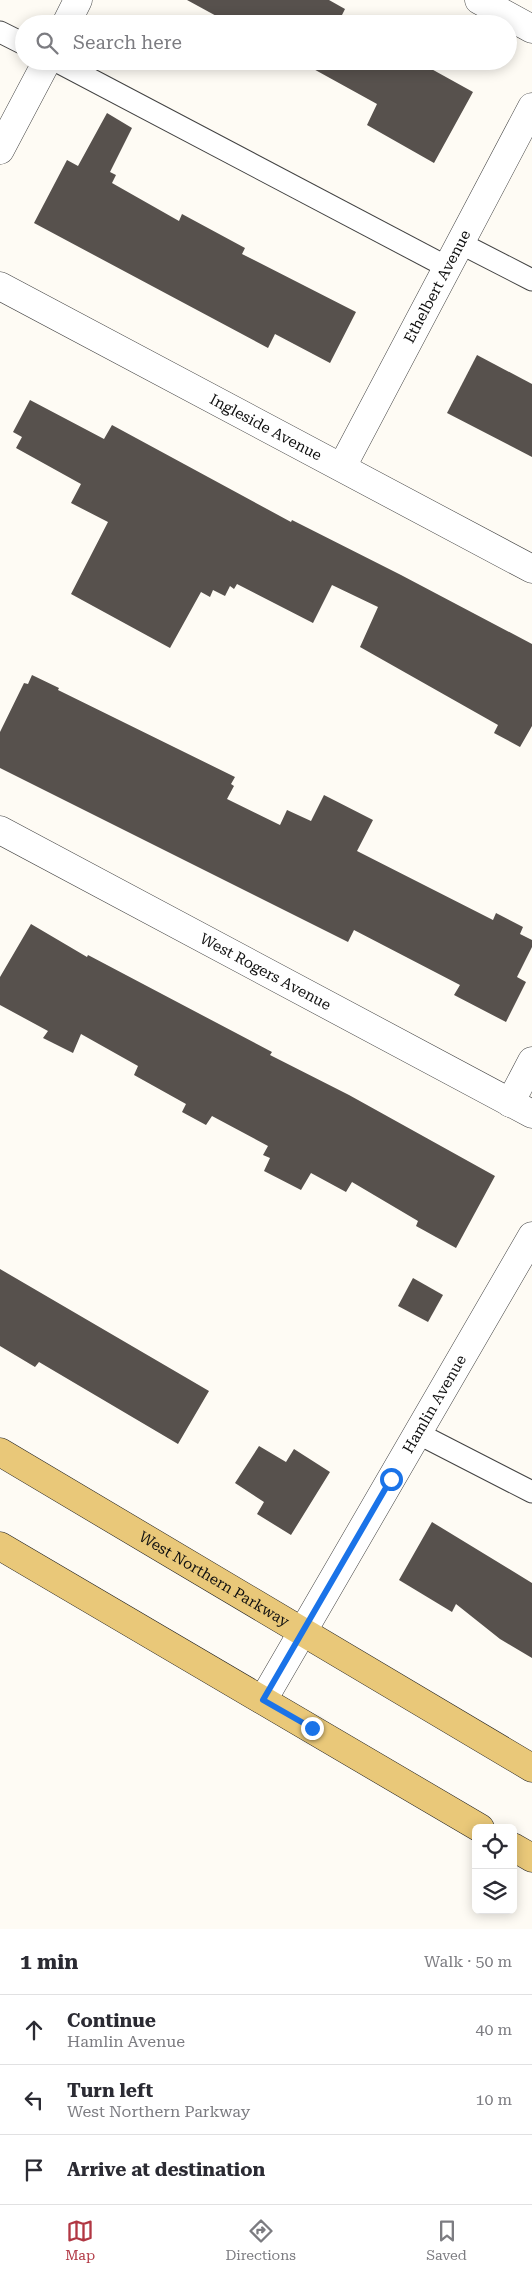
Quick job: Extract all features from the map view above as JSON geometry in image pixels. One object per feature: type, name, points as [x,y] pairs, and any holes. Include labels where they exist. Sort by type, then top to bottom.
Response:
[{"type":"main road","name":"West Northern Parkway","points":[[0,1452],[532,1768]]},
{"type":"main road","points":[[0,1546],[473,1824]]},
{"type":"main road","points":[[517,1849],[532,1858]]},
{"type":"street","points":[[70,15],[78,0]]},
{"type":"street","points":[[479,0],[506,15]]},
{"type":"street","points":[[517,21],[532,29]]},
{"type":"street","points":[[0,150],[41,70]]},
{"type":"street","name":"Ethelbert Avenue","points":[[342,467],[532,107]]},
{"type":"street","name":"Ingleside Avenue","points":[[0,286],[532,569]]},
{"type":"street","name":"West Rogers Avenue","points":[[0,830],[521,1108]]},
{"type":"street","points":[[521,1108],[532,1061]]},
{"type":"street","name":"Hamlin Avenue","points":[[263,1700],[419,1434],[532,1236]]},
{"type":"lane","points":[[0,32],[15,40]]},
{"type":"lane","points":[[73,70],[447,268]]},
{"type":"lane","points":[[460,243],[532,280]]},
{"type":"lane","points":[[419,1434],[532,1492]]},
{"type":"building","points":[[187,0],[329,0],[345,9],[342,15],[214,15]]},
{"type":"building","points":[[315,70],[433,70],[473,92],[434,163],[367,125],[377,104]]},
{"type":"building","points":[[107,113],[132,128],[110,172],[116,175],[112,183],[179,221],[182,214],[245,248],[242,254],[356,312],[330,363],[275,334],[268,348],[34,223],[67,160],[78,166]]},
{"type":"building","points":[[477,355],[532,384],[532,457],[447,413]]},
{"type":"building","points":[[30,400],[104,439],[112,425],[291,522],[292,520],[401,575],[532,644],[532,726],[520,747],[494,733],[498,725],[360,647],[378,607],[332,585],[313,623],[237,584],[234,589],[230,586],[225,596],[213,590],[210,597],[201,592],[170,648],[71,594],[108,522],[71,503],[81,484],[16,448],[22,437],[13,432]]},
{"type":"building","points":[[32,675],[59,688],[58,690],[235,777],[231,784],[234,786],[227,799],[280,825],[287,810],[311,821],[324,795],[373,820],[357,851],[493,920],[496,913],[523,927],[520,934],[532,940],[532,947],[517,977],[526,982],[506,1022],[454,995],[460,985],[354,930],[348,942],[0,768],[0,732],[24,683],[28,684]]},
{"type":"building","points":[[31,924],[87,957],[88,955],[272,1052],[270,1055],[349,1095],[495,1176],[456,1248],[416,1226],[418,1221],[352,1182],[346,1192],[311,1173],[301,1190],[264,1171],[270,1158],[263,1155],[268,1146],[212,1116],[206,1125],[182,1112],[186,1104],[134,1075],[138,1066],[81,1034],[73,1053],[43,1038],[48,1031],[0,1005],[0,977]]},
{"type":"building","points":[[0,1269],[209,1391],[178,1444],[39,1362],[35,1367],[0,1346]]},
{"type":"building","points":[[413,1278],[443,1295],[428,1322],[398,1306]]},
{"type":"building","points":[[259,1446],[286,1462],[294,1449],[330,1472],[291,1535],[257,1514],[264,1502],[235,1483]]},
{"type":"building","points":[[432,1522],[532,1583],[532,1658],[500,1639],[456,1604],[452,1612],[399,1580]]},
{"type":"route","points":[[312,1728],[263,1700],[391,1479]]}]
